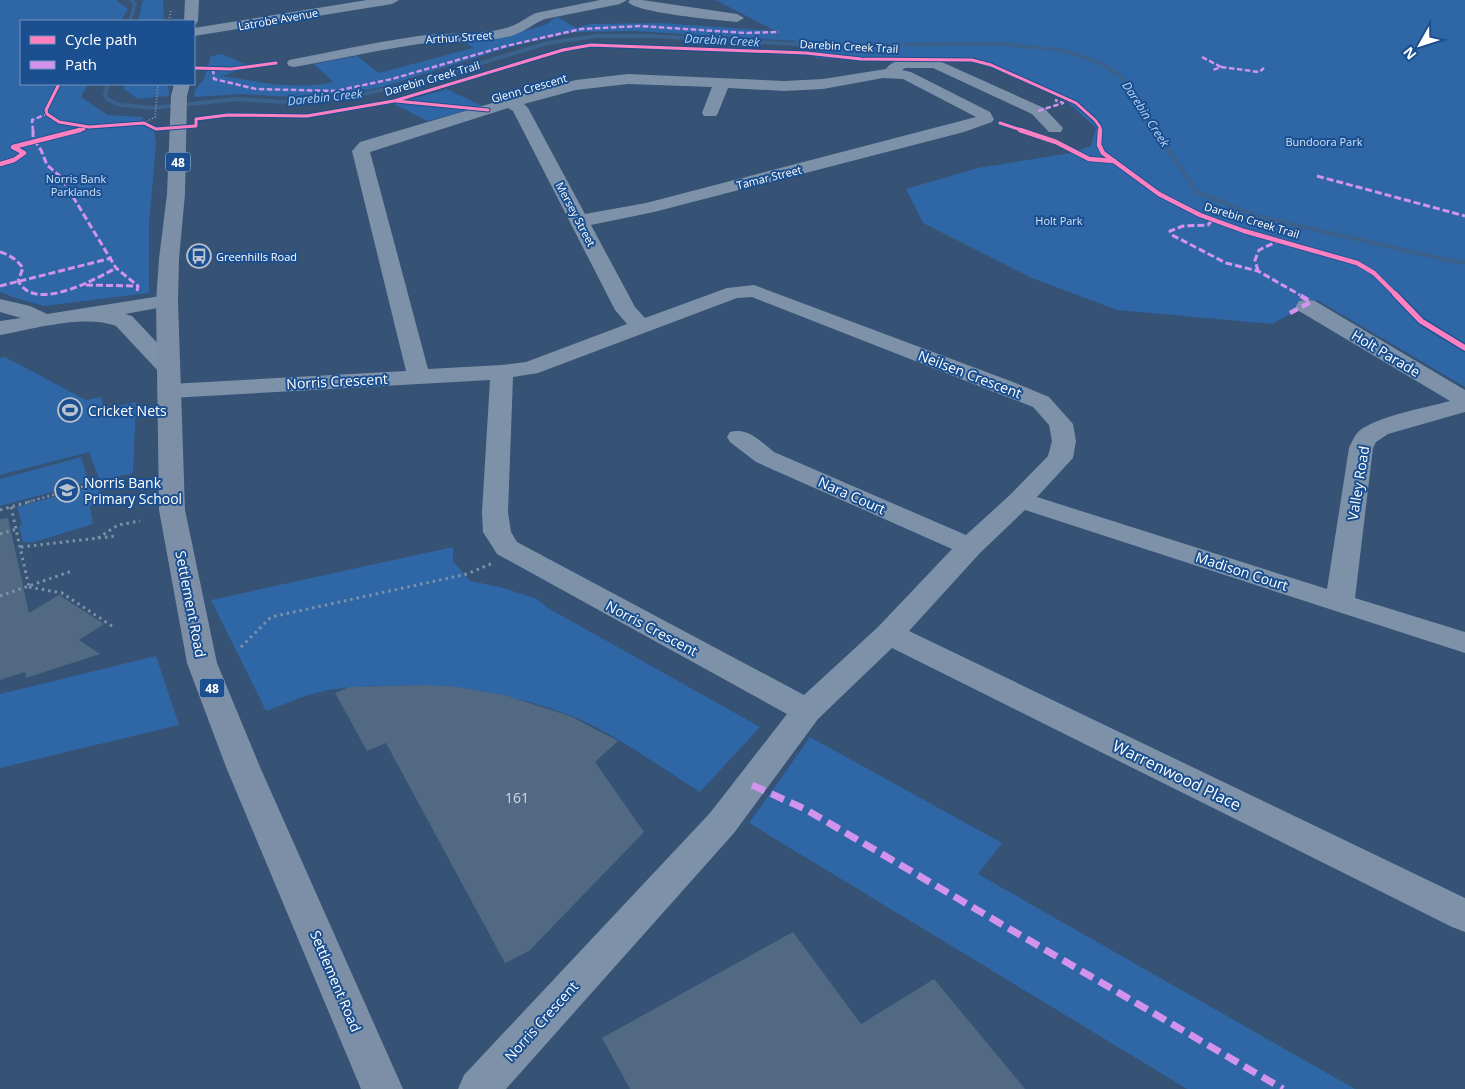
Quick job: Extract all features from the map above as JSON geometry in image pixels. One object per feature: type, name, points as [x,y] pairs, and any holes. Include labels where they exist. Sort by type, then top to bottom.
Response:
[{"type":"main road","points":[[191,20],[192,0]]},
{"type":"main road","name":"Settlement Road","points":[[180,105],[176,194],[169,259],[167,301],[172,510],[202,663],[243,767],[382,1089]]},
{"type":"street","name":"Latrobe Avenue","points":[[195,32],[392,0]]},
{"type":"street","points":[[627,1],[647,6],[736,18]]},
{"type":"street","name":"Arthur Street","points":[[294,63],[420,40],[470,38],[506,32],[519,29],[531,20],[541,16],[627,1]]},
{"type":"street","name":"Glenn Crescent","points":[[419,377],[361,151],[366,146],[510,103],[576,85],[601,81],[628,79],[784,86],[823,84],[892,72],[894,68],[902,64],[935,63],[1038,111]]},
{"type":"street","points":[[892,72],[906,76],[984,115],[986,119]]},
{"type":"street","points":[[710,112],[722,83]]},
{"type":"street","name":"Mersey Street","points":[[510,103],[520,108],[626,310],[641,327]]},
{"type":"street","points":[[1038,111],[1055,128]]},
{"type":"street","name":"Tamar Street","points":[[580,221],[614,216],[647,208],[958,128],[986,119],[1002,120],[1038,111]]},
{"type":"street","name":"Neilsen Crescent","points":[[502,372],[530,368],[734,292],[754,292],[1005,386],[1041,402],[1061,424],[1064,441],[1060,458],[1020,500],[970,546],[889,634],[807,711]]},
{"type":"street","points":[[0,328],[167,301]]},
{"type":"street","points":[[0,305],[22,310],[43,320]]},
{"type":"street","name":"Holt Parade","points":[[1307,306],[1465,400]]},
{"type":"street","points":[[81,314],[113,317],[124,321],[170,380]]},
{"type":"street","name":"Norris Crescent","points":[[170,380],[419,377],[502,372],[495,524],[499,537],[507,548],[807,711],[722,823],[479,1089]]},
{"type":"street","name":"Valley Road","points":[[1340,602],[1361,448],[1366,438],[1379,429],[1465,404]]},
{"type":"street","name":"Nara Court","points":[[739,437],[765,457],[970,546]]},
{"type":"street","name":"Madison Court","points":[[1020,500],[1465,643]]},
{"type":"street","name":"Warrenwood Place","points":[[889,634],[1465,916]]},
{"type":"path","points":[[136,124],[155,117],[158,85]]},
{"type":"path","points":[[144,122],[156,129],[180,105]]},
{"type":"path","points":[[0,510],[94,483]]},
{"type":"path","points":[[11,506],[29,587]]},
{"type":"path","points":[[98,539],[118,525],[140,520]]},
{"type":"path","points":[[0,534],[17,529]]},
{"type":"path","points":[[21,547],[115,536]]},
{"type":"path","points":[[240,647],[271,616],[467,574],[514,552]]},
{"type":"path","points":[[0,596],[72,570]]},
{"type":"path","points":[[29,587],[62,593],[112,626]]},
{"type":"green space","name":"Norris Bank Parklands","points":[[0,0],[116,0],[128,9],[122,20],[20,20],[20,85],[87,85],[81,97],[108,115],[143,117],[141,121],[154,129],[156,144],[149,224],[149,293],[44,306],[0,292]]},
{"type":"green space","points":[[143,0],[163,0],[164,20],[138,20]]},
{"type":"green space","name":"Bundoora Park","points":[[715,0],[1465,0],[1465,387],[1317,300],[1272,324],[1117,310],[1032,278],[923,223],[906,189],[978,168],[1071,153],[1091,146],[1096,128],[1064,99],[1006,72],[960,59],[949,61],[890,61],[817,58],[795,41],[635,31],[576,32],[513,46],[382,87],[333,96],[292,97],[242,94],[194,97],[195,90],[204,79],[211,56],[222,54],[247,65],[275,62],[277,64],[250,67],[221,76],[305,86],[333,82],[314,64],[357,56],[379,73],[473,48],[465,42],[535,28],[545,25],[558,17],[576,28],[590,24],[660,23],[776,31]]},
{"type":"green space","points":[[125,85],[168,85],[169,96],[138,99],[124,89]]},
{"type":"green space","points":[[447,89],[482,106],[428,121],[394,104]]},
{"type":"green space","points":[[5,357],[86,400],[101,397],[104,409],[136,402],[133,473],[100,481],[89,452],[0,475],[0,358]]},
{"type":"green space","points":[[81,457],[89,482],[0,506],[0,479]]},
{"type":"green space","points":[[98,485],[103,502],[90,506],[93,524],[31,543],[23,542],[19,526],[22,525],[17,507]]},
{"type":"green space","points":[[453,547],[453,561],[470,581],[500,587],[537,599],[548,608],[760,727],[700,792],[619,740],[586,722],[546,707],[500,695],[452,688],[404,685],[335,689],[299,698],[266,711],[211,600]]},
{"type":"green space","points":[[156,656],[179,725],[0,768],[0,694]]},
{"type":"green space","points":[[810,737],[1002,843],[978,874],[1355,1089],[1187,1089],[749,823]]},
{"type":"building","points":[[8,518],[29,613],[59,595],[104,624],[79,640],[100,654],[26,678],[25,672],[0,680],[0,519]]},
{"type":"building","points":[[427,685],[458,687],[504,695],[570,716],[618,741],[595,762],[644,832],[529,951],[505,963],[386,743],[367,751],[335,693],[349,687]]},
{"type":"building","points":[[793,932],[861,1024],[934,979],[1025,1089],[630,1089],[602,1038]]},
{"type":"waterway","name":"Darebin Creek","points":[[130,20],[135,4],[131,0]]},
{"type":"waterway","name":"Darebin Creek","points":[[108,85],[105,94],[107,99],[120,105],[153,108],[237,99],[282,102],[325,99],[368,93],[417,82],[548,43],[597,36],[650,36],[810,45],[1001,44],[1061,50],[1102,64],[1122,77],[1125,86],[1156,131]]},
{"type":"waterway","name":"Darebin Creek","points":[[1155,130],[1197,192],[1256,216],[1452,261],[1465,262]]},
{"type":"marked path","points":[[213,69],[214,79],[256,89],[336,91],[392,79],[506,46],[581,29],[640,26],[746,33],[779,32]]},
{"type":"marked path","points":[[1202,57],[1221,67],[1213,70]]},
{"type":"marked path","points":[[1221,67],[1259,72],[1264,68]]},
{"type":"marked path","points":[[1038,111],[1063,103],[1055,100]]},
{"type":"marked path","points":[[47,114],[32,120],[33,139],[41,150],[47,165],[61,177],[116,268],[138,286],[137,291]]},
{"type":"marked path","points":[[1317,176],[1465,216]]},
{"type":"marked path","points":[[1212,220],[1208,225],[1183,226],[1170,231],[1172,235],[1226,263],[1258,271],[1311,302],[1290,313]]},
{"type":"marked path","points":[[1258,271],[1255,260],[1259,250],[1278,241]]},
{"type":"marked path","points":[[0,252],[11,256],[18,262],[23,268],[18,281],[25,290],[36,294],[65,291],[116,268]]},
{"type":"marked path","points":[[0,286],[112,258]]},
{"type":"marked path","points":[[86,285],[138,286]]},
{"type":"marked path","points":[[752,785],[805,809],[1283,1089]]},
{"type":"cycle path","name":"Darebin Creek Trail","points":[[58,85],[46,110],[47,114],[59,122],[89,127],[144,123],[156,129],[196,126],[196,119],[228,115],[307,116],[394,101],[563,50],[591,45],[806,53],[861,59],[972,60],[991,65],[1076,103],[1100,127],[1099,145],[1103,153],[1159,194],[1200,215],[1244,231],[1357,263],[1374,273],[1421,321],[1465,348]]},
{"type":"cycle path","points":[[195,68],[231,69],[276,63]]},
{"type":"cycle path","name":"Darebin Creek Trail","points":[[396,101],[488,110]]},
{"type":"cycle path","points":[[1000,123],[1056,142],[1089,159],[1114,161]]},
{"type":"cycle path","points":[[0,164],[14,160],[24,153],[13,147],[84,129]]},
{"type":"place","name":"Greenhills Road","points":[[199,256]]},
{"type":"place","name":"Cricket Nets","points":[[70,410]]},
{"type":"place","name":"Norris Bank Primary School","points":[[67,490]]},
{"type":"park label","name":"Holt Park","points":[[1059,220]]}]
